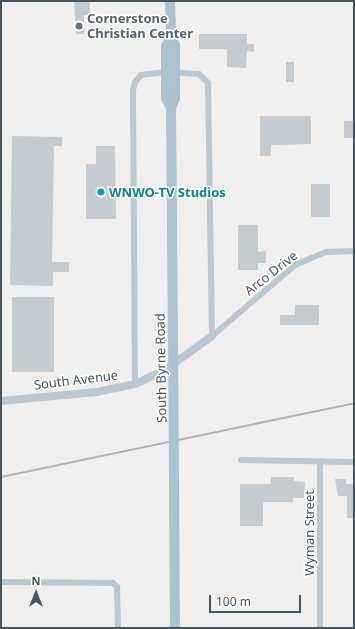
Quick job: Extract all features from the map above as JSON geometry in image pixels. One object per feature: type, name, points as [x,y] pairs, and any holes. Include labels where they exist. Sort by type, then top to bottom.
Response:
[{"type":"main road","name":"South Byrne Road","points":[[170,1],[171,38],[166,46],[170,72],[166,98],[171,108],[175,628]]},
{"type":"street","name":"South Byrne Road","points":[[135,384],[133,90],[135,82],[141,75],[170,72],[199,74],[208,83],[212,336]]},
{"type":"street","name":"Arco Drive","points":[[212,336],[295,265],[326,252],[354,250]]},
{"type":"street","name":"South Avenue","points":[[1,401],[97,392],[135,384],[165,370],[212,336]]},
{"type":"street","points":[[241,460],[354,462]]},
{"type":"street","name":"Wyman Street","points":[[320,461],[320,628]]},
{"type":"street","points":[[1,582],[112,583],[117,587],[118,628]]},
{"type":"building","points":[[74,1],[90,1],[90,15],[84,15],[84,34],[76,34]]},
{"type":"building","points":[[199,34],[247,34],[247,44],[254,44],[254,52],[247,51],[246,68],[227,67],[227,49],[199,49]]},
{"type":"building","points":[[286,62],[294,62],[294,82],[286,82]]},
{"type":"building","points":[[260,116],[311,116],[311,144],[271,145],[271,156],[260,156]]},
{"type":"building","points":[[344,121],[354,121],[354,138],[344,138]]},
{"type":"building","points":[[12,136],[62,137],[62,146],[54,146],[52,262],[69,262],[69,272],[53,272],[53,286],[10,285]]},
{"type":"building","name":"WNWO-TV Studios","points":[[96,146],[115,146],[116,219],[86,219],[86,164],[96,164]]},
{"type":"building","points":[[311,184],[330,184],[330,217],[311,217]]},
{"type":"building","points":[[238,225],[258,225],[258,252],[266,251],[266,263],[258,263],[258,270],[238,270]]},
{"type":"building","points":[[12,297],[54,297],[54,372],[12,372]]},
{"type":"building","points":[[295,305],[319,305],[319,325],[280,325],[280,315],[295,315]]},
{"type":"building","points":[[271,477],[294,477],[294,481],[305,482],[304,498],[293,498],[293,502],[263,502],[263,526],[240,526],[240,484],[271,484]]},
{"type":"building","points":[[335,479],[346,479],[346,484],[354,484],[354,518],[347,518],[347,496],[338,496]]},
{"type":"railway","points":[[1,477],[354,403]]},
{"type":"place","name":"Cornerstone Christian Center","points":[[79,26]]},
{"type":"place","name":"WNWO-TV Studios","points":[[101,192]]}]
